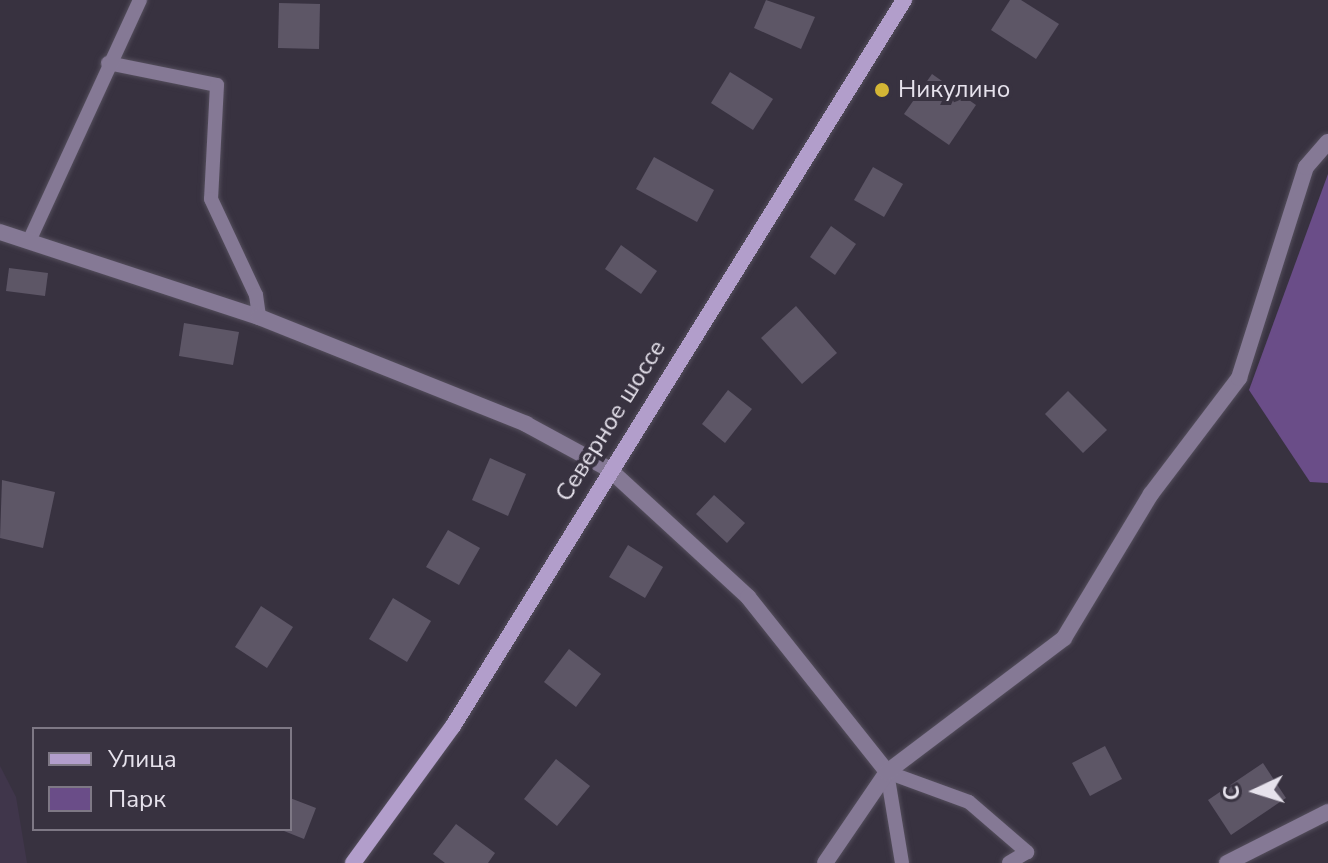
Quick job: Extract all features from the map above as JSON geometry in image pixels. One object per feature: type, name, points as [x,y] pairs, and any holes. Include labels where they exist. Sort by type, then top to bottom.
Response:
[{"type":"main road","name":"Северное шоссе","points":[[353,863],[453,726],[609,469],[904,0]]},
{"type":"street","points":[[825,863],[887,772],[1064,638],[1151,494],[1239,378],[1306,167],[1328,142]]},
{"type":"street","points":[[0,232],[30,239],[259,317],[526,424],[609,469],[748,597],[887,772]]},
{"type":"street","points":[[1227,863],[1328,812]]},
{"type":"lane","points":[[30,239],[108,63],[140,0]]},
{"type":"lane","points":[[108,63],[217,85],[211,199],[256,295],[259,317]]},
{"type":"lane","points":[[902,863],[887,772],[969,802],[1027,852],[1009,863]]},
{"type":"shaded area","points":[[0,766],[16,797],[27,863],[0,863]]},
{"type":"green space","points":[[1328,174],[1328,483],[1310,482],[1249,390]]},
{"type":"building","points":[[766,0],[815,17],[801,49],[754,28]]},
{"type":"building","points":[[1010,0],[1021,0],[1059,24],[1036,59],[991,30]]},
{"type":"building","points":[[279,3],[320,4],[319,49],[278,48]]},
{"type":"building","points":[[730,72],[773,99],[753,130],[711,103]]},
{"type":"building","points":[[932,74],[976,105],[949,145],[904,114]]},
{"type":"building","points":[[654,157],[714,190],[697,222],[636,189]]},
{"type":"building","points":[[873,167],[903,184],[884,217],[854,200]]},
{"type":"building","points":[[831,226],[856,244],[835,275],[810,257]]},
{"type":"building","points":[[621,245],[657,271],[641,294],[605,269]]},
{"type":"building","points":[[9,268],[48,273],[45,296],[6,291]]},
{"type":"building","points":[[796,306],[837,353],[802,384],[761,338]]},
{"type":"building","points":[[184,323],[239,332],[233,365],[179,356]]},
{"type":"building","points":[[728,390],[752,409],[725,443],[702,424]]},
{"type":"building","points":[[1068,391],[1107,430],[1083,453],[1045,414]]},
{"type":"building","points":[[490,458],[526,474],[508,516],[472,500]]},
{"type":"building","points":[[2,480],[55,492],[43,548],[0,538]]},
{"type":"building","points":[[714,495],[745,523],[727,543],[696,514]]},
{"type":"building","points":[[448,530],[480,548],[459,585],[426,567]]},
{"type":"building","points":[[628,545],[663,567],[645,598],[609,577]]},
{"type":"building","points":[[393,598],[431,621],[407,662],[369,639]]},
{"type":"building","points":[[261,606],[293,627],[267,668],[235,647]]},
{"type":"building","points":[[569,649],[601,674],[576,707],[544,682]]},
{"type":"building","points":[[1105,746],[1122,779],[1090,796],[1072,763]]},
{"type":"building","points":[[556,759],[590,786],[557,826],[524,799]]},
{"type":"building","points":[[1263,763],[1286,798],[1231,835],[1208,800]]},
{"type":"building","points":[[292,799],[316,808],[304,839],[284,831],[292,831]]},
{"type":"building","points":[[456,824],[495,853],[488,863],[445,863],[433,854]]},
{"type":"place","name":"Никулино","points":[[882,90]]}]
